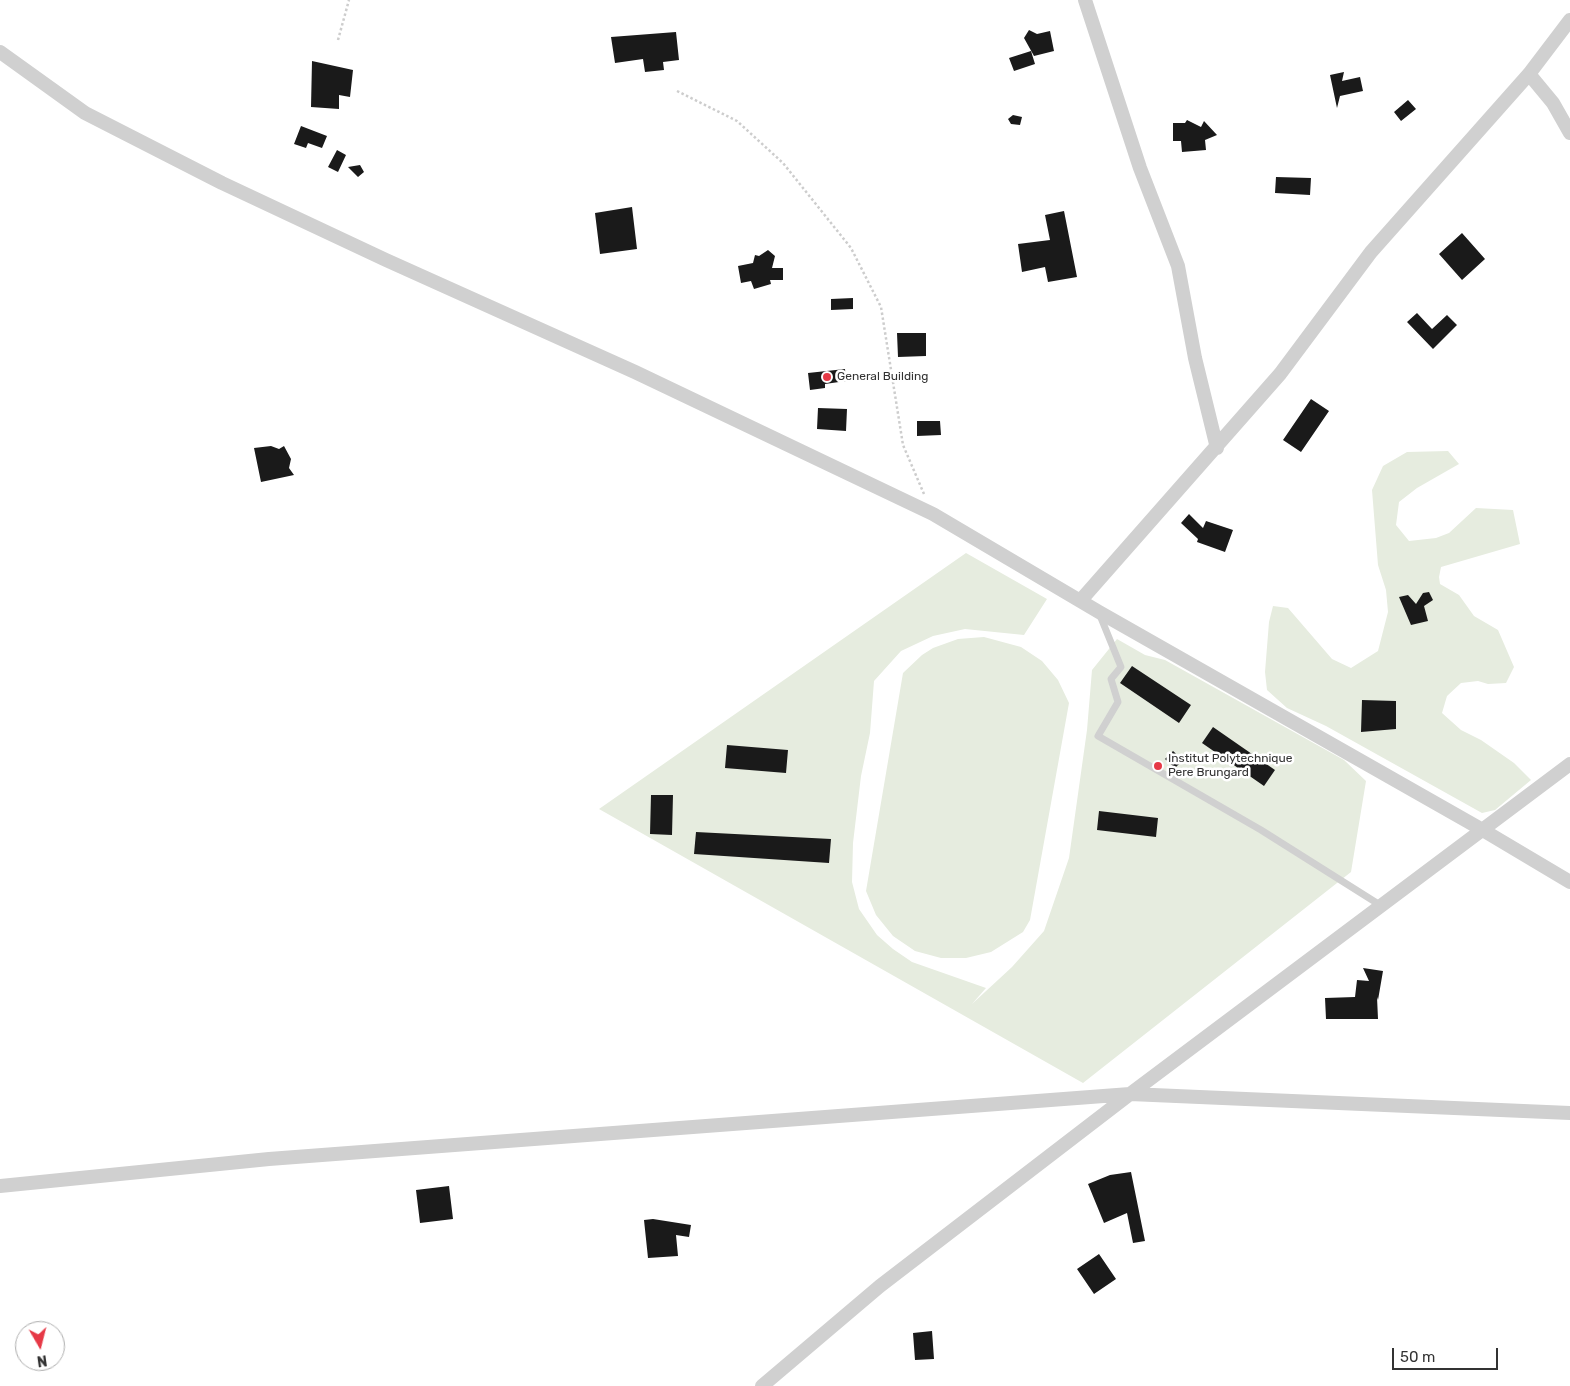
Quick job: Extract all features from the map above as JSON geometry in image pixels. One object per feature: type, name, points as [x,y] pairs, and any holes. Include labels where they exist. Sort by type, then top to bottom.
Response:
[{"type":"street","points":[[1085,0],[1140,168],[1178,266],[1195,358],[1217,448]]},
{"type":"street","points":[[1081,600],[1217,448],[1280,374],[1371,252],[1529,74],[1570,20]]},
{"type":"street","points":[[0,52],[85,113],[222,183],[386,260],[636,372],[933,514],[1099,612],[1482,829],[1570,882]]},
{"type":"street","points":[[1529,74],[1554,103],[1570,133]]},
{"type":"street","points":[[762,1386],[880,1286],[1130,1094],[1570,764]]},
{"type":"street","points":[[0,1186],[269,1158],[1130,1094],[1570,1113]]},
{"type":"lane","points":[[1099,612],[1121,667],[1111,679],[1118,702],[1098,736],[1260,830],[1380,905]]},
{"type":"path","points":[[338,40],[349,0]]},
{"type":"path","points":[[677,91],[737,121],[783,163],[850,248],[881,307],[903,445],[933,514]]},
{"type":"shaded area","points":[[1448,451],[1459,464],[1417,488],[1399,502],[1396,525],[1409,541],[1436,538],[1449,533],[1476,508],[1513,510],[1520,544],[1441,567],[1439,577],[1440,584],[1459,595],[1474,616],[1498,630],[1514,667],[1506,683],[1488,684],[1478,681],[1461,683],[1447,696],[1442,713],[1461,730],[1481,740],[1514,763],[1531,780],[1495,810],[1482,813],[1326,726],[1287,708],[1267,690],[1265,672],[1269,622],[1273,606],[1288,608],[1332,659],[1351,668],[1378,651],[1388,612],[1386,590],[1378,565],[1372,490],[1383,466],[1407,452]]},
{"type":"shaded area","points":[[966,553],[1047,599],[1024,635],[965,629],[933,636],[901,651],[874,681],[870,733],[861,776],[853,843],[852,882],[859,909],[877,935],[893,949],[912,962],[986,988],[972,1004],[1012,967],[1044,931],[1069,858],[1087,730],[1092,670],[1117,639],[1145,655],[1165,660],[1344,760],[1366,781],[1351,872],[1083,1083],[599,809]]},
{"type":"shaded area","points":[[984,637],[1021,647],[1042,661],[1058,680],[1069,703],[1030,920],[1023,932],[991,952],[966,958],[941,958],[915,951],[893,936],[876,915],[866,891],[903,673],[922,655],[933,648],[958,639]]},
{"type":"building","points":[[1029,30],[1037,34],[1050,31],[1054,51],[1034,56],[1024,38]]},
{"type":"building","points":[[676,32],[679,60],[663,62],[664,70],[645,72],[643,59],[615,63],[611,37]]},
{"type":"building","points":[[1031,51],[1035,64],[1014,71],[1009,58]]},
{"type":"building","points":[[312,61],[353,70],[350,97],[339,95],[339,109],[311,107]]},
{"type":"building","points":[[1344,72],[1342,81],[1360,77],[1363,91],[1340,96],[1337,108],[1330,75]]},
{"type":"building","points":[[1408,100],[1416,109],[1401,121],[1394,112]]},
{"type":"building","points":[[1013,115],[1022,117],[1020,125],[1011,124],[1008,119]]},
{"type":"building","points":[[1187,120],[1201,127],[1204,121],[1217,135],[1205,140],[1206,150],[1182,152],[1181,141],[1173,141],[1173,123],[1185,123]]},
{"type":"building","points":[[301,126],[327,136],[322,148],[308,143],[306,148],[294,144]]},
{"type":"building","points":[[337,150],[346,155],[338,172],[328,167]]},
{"type":"building","points":[[360,165],[364,172],[358,177],[348,167]]},
{"type":"building","points":[[1276,177],[1311,178],[1310,195],[1275,193]]},
{"type":"building","points":[[632,207],[637,249],[600,254],[595,213]]},
{"type":"building","points":[[1064,211],[1077,277],[1048,282],[1045,267],[1022,272],[1018,244],[1050,240],[1045,215]]},
{"type":"building","points":[[1462,233],[1485,259],[1462,280],[1439,254]]},
{"type":"building","points":[[768,250],[775,256],[772,268],[783,268],[783,280],[770,280],[771,284],[754,289],[751,281],[741,283],[738,266],[753,263],[755,255],[759,256]]},
{"type":"building","points":[[853,298],[853,309],[831,310],[831,299]]},
{"type":"building","points":[[1417,313],[1432,329],[1447,315],[1457,325],[1433,349],[1407,322]]},
{"type":"building","points":[[897,333],[926,333],[926,356],[898,357]]},
{"type":"building","name":"General Building","points":[[845,369],[846,381],[825,384],[825,388],[810,390],[808,373]]},
{"type":"building","points":[[1311,399],[1329,411],[1301,452],[1283,440]]},
{"type":"building","points":[[818,408],[847,409],[846,431],[817,429]]},
{"type":"building","points":[[917,421],[940,421],[941,435],[917,436]]},
{"type":"building","points":[[271,446],[279,449],[284,446],[291,459],[289,468],[294,475],[261,482],[254,448]]},
{"type":"building","points":[[1189,514],[1203,528],[1206,521],[1233,530],[1225,552],[1197,542],[1198,539],[1181,523]]},
{"type":"building","points":[[1429,592],[1433,600],[1424,606],[1428,621],[1411,625],[1399,597],[1408,595],[1416,604],[1423,593]]},
{"type":"building","points":[[1132,666],[1191,705],[1179,723],[1120,683]]},
{"type":"building","points":[[1362,700],[1396,701],[1396,729],[1361,732]]},
{"type":"building","points":[[1213,727],[1275,770],[1264,786],[1202,743]]},
{"type":"building","points":[[727,745],[788,750],[786,773],[725,768]]},
{"type":"building","points":[[1173,751],[1183,760],[1175,768],[1165,759]]},
{"type":"building","points":[[651,795],[673,795],[672,835],[650,834]]},
{"type":"building","points":[[1099,811],[1158,818],[1156,837],[1097,830]]},
{"type":"building","points":[[696,832],[831,839],[829,863],[694,854]]},
{"type":"building","points":[[1363,968],[1383,971],[1378,1000],[1377,997],[1378,1019],[1326,1019],[1325,998],[1355,997],[1357,980],[1369,981]]},
{"type":"building","points":[[1131,1172],[1145,1241],[1133,1243],[1127,1213],[1104,1223],[1088,1184],[1110,1175]]},
{"type":"building","points":[[449,1186],[453,1219],[420,1223],[416,1190]]},
{"type":"building","points":[[653,1219],[691,1225],[689,1237],[676,1235],[678,1256],[648,1258],[644,1220]]},
{"type":"building","points":[[1099,1254],[1116,1279],[1094,1294],[1077,1269]]},
{"type":"building","points":[[932,1331],[934,1359],[915,1360],[913,1333]]},
{"type":"place","name":"General Building","points":[[827,377]]},
{"type":"place","name":"Institut Polytechnique Pere Brungard","points":[[1158,766]]}]
